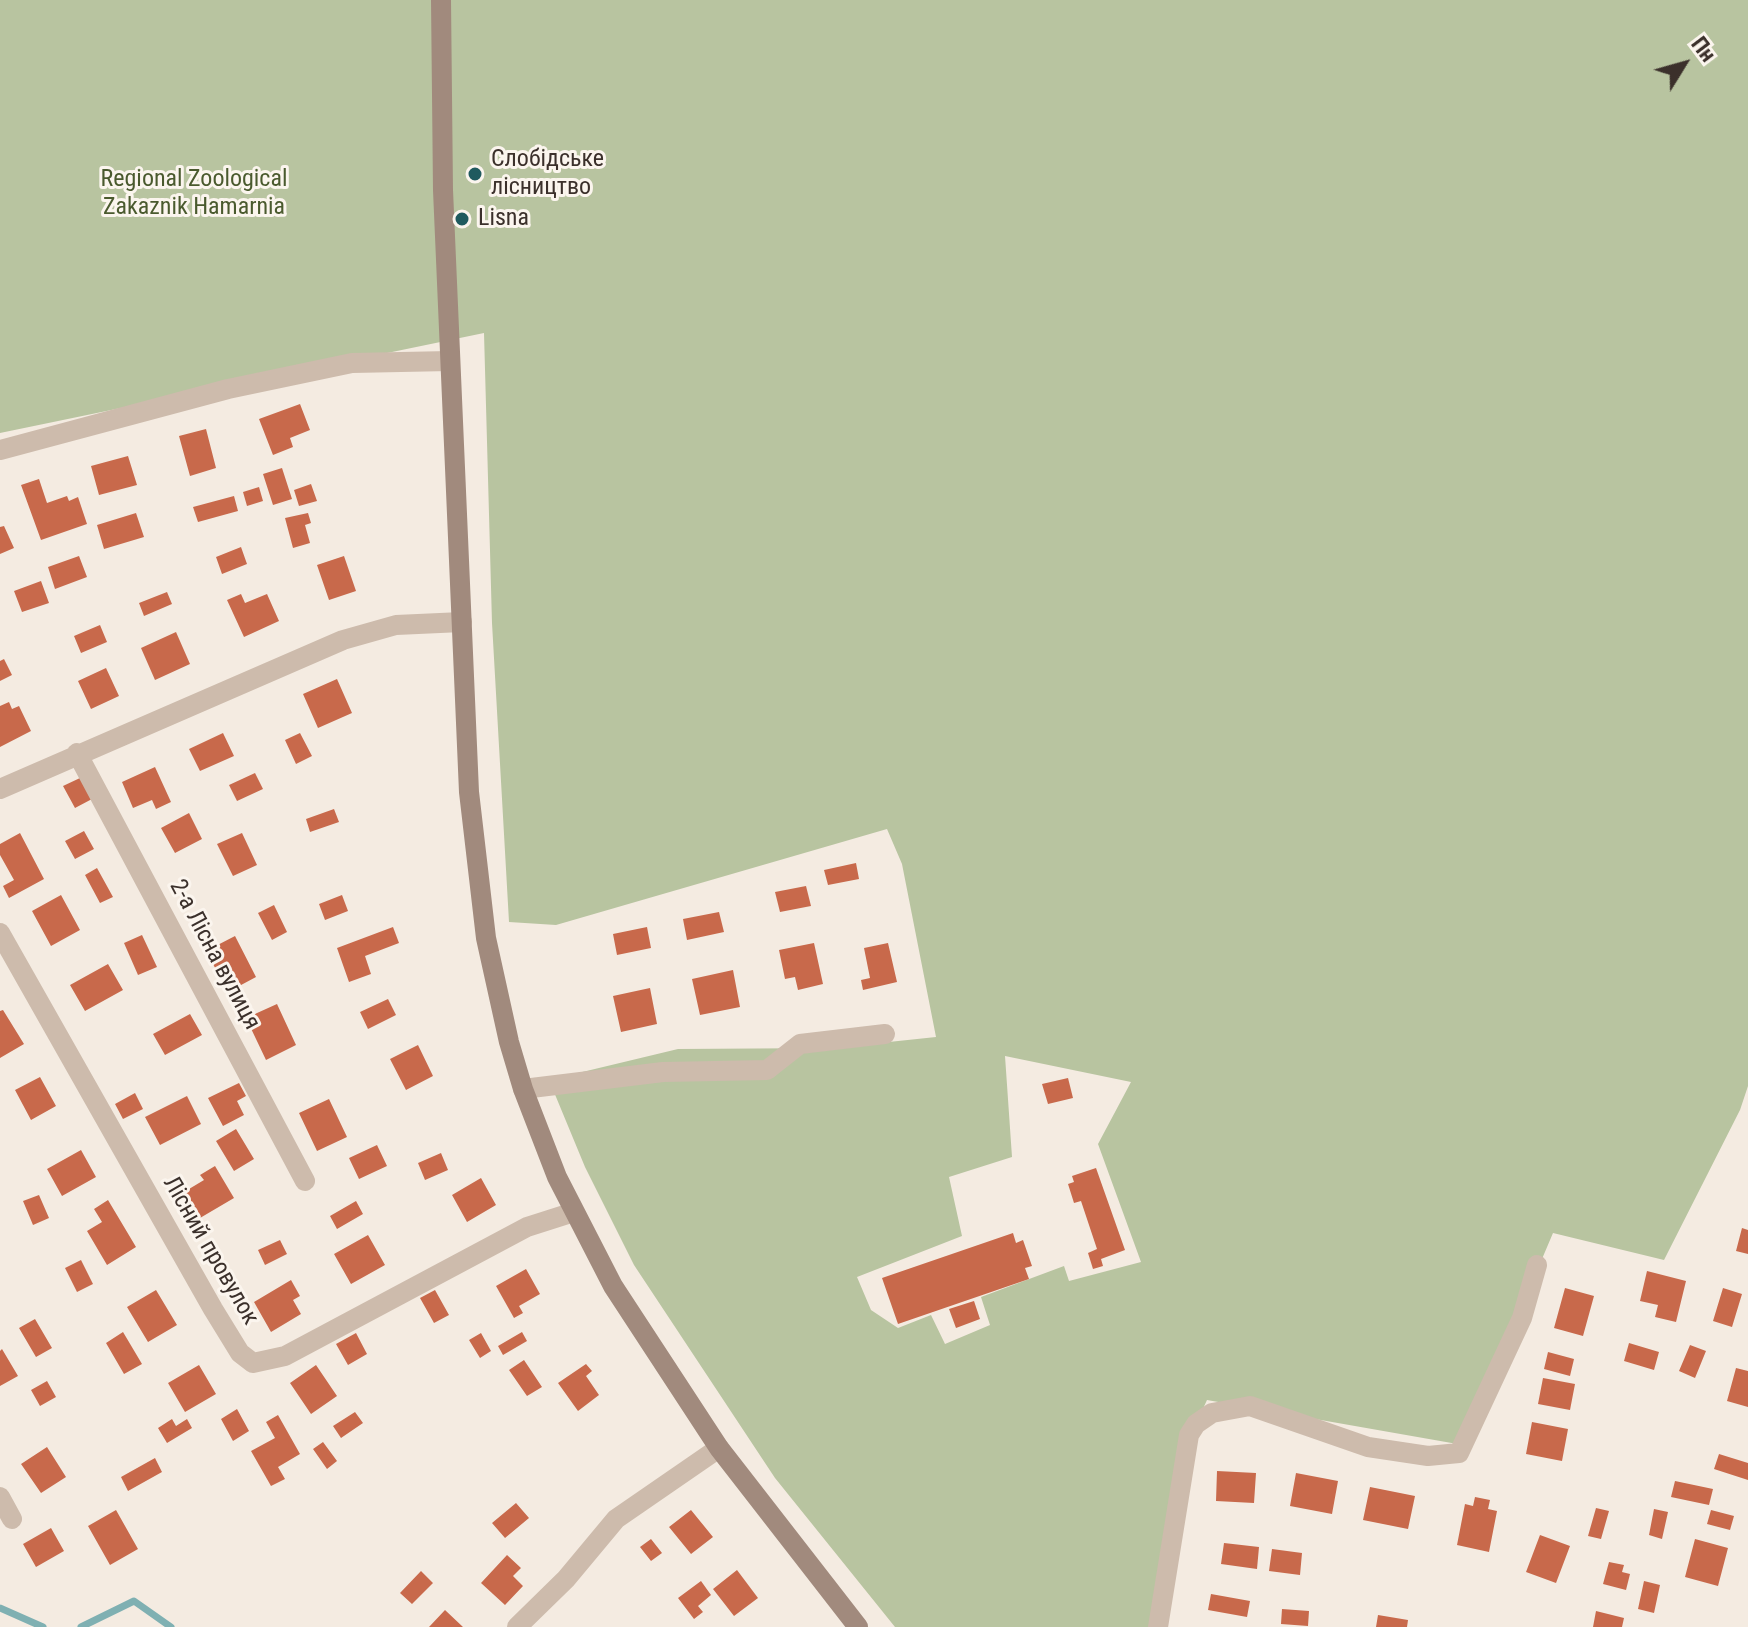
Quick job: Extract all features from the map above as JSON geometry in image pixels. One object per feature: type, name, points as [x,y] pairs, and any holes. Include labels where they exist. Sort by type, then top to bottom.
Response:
[{"type":"street","points":[[441,0],[450,361],[469,792],[480,891],[496,988],[523,1089],[574,1212],[613,1286],[719,1448],[858,1627]]},
{"type":"street","points":[[0,450],[228,389],[352,363],[450,361]]},
{"type":"street","points":[[0,789],[77,753],[357,635],[396,625],[462,622]]},
{"type":"street","name":"2-а Лісна вулиця","points":[[77,753],[305,1181]]},
{"type":"street","name":"Лісний провулок","points":[[0,933],[213,1309],[240,1353],[253,1363],[285,1356],[527,1227],[574,1212]]},
{"type":"street","points":[[523,1089],[663,1072],[767,1070],[800,1044],[885,1034]]},
{"type":"street","points":[[1158,1627],[1189,1435],[1196,1424],[1212,1413],[1250,1406],[1368,1447],[1428,1456],[1459,1453],[1522,1318],[1537,1265]]},
{"type":"street","points":[[517,1627],[566,1579],[616,1519],[719,1448]]},
{"type":"street","points":[[0,1497],[12,1519]]},
{"type":"green space","name":"Regional Zoological Zakaznik Hamarnia","points":[[0,0],[1748,0],[1748,1086],[1740,1110],[1664,1260],[1553,1233],[1463,1445],[1207,1400],[1196,1424],[1149,1627],[895,1627],[775,1478],[634,1265],[585,1167],[549,1080],[678,1049],[832,1048],[936,1037],[902,864],[887,829],[556,925],[509,922],[492,623],[484,333],[0,433]],"holes":[[[1005,1056],[1131,1082],[1098,1144],[1141,1262],[1069,1281],[1064,1266],[981,1297],[990,1325],[945,1344],[931,1315],[898,1328],[871,1310],[857,1277],[962,1236],[949,1177],[1012,1157]]]},
{"type":"building","points":[[300,404],[310,430],[290,438],[293,447],[273,455],[259,419]]},
{"type":"building","points":[[206,429],[216,468],[190,476],[179,436]]},
{"type":"building","points":[[128,456],[137,485],[99,495],[91,466]]},
{"type":"building","points":[[282,468],[292,499],[273,505],[263,474]]},
{"type":"building","points":[[39,479],[47,503],[67,496],[69,501],[78,497],[87,524],[41,540],[21,485]]},
{"type":"building","points":[[311,484],[317,501],[299,506],[294,490]]},
{"type":"building","points":[[259,487],[263,501],[247,506],[243,492]]},
{"type":"building","points":[[234,496],[238,511],[198,522],[193,507]]},
{"type":"building","points":[[136,513],[144,537],[104,549],[97,525]]},
{"type":"building","points":[[308,513],[311,523],[305,525],[310,543],[293,548],[285,518]]},
{"type":"building","points":[[4,526],[14,548],[0,554],[0,527]]},
{"type":"building","points":[[241,547],[247,564],[222,574],[216,557]]},
{"type":"building","points":[[79,556],[87,577],[55,589],[48,567]]},
{"type":"building","points":[[344,556],[356,591],[329,600],[317,565]]},
{"type":"building","points":[[41,581],[49,603],[22,612],[14,591]]},
{"type":"building","points":[[167,592],[172,604],[144,616],[139,603]]},
{"type":"building","points":[[241,594],[245,603],[267,594],[279,621],[244,637],[227,600]]},
{"type":"building","points":[[100,625],[107,642],[81,653],[74,636]]},
{"type":"building","points":[[176,632],[190,664],[155,680],[141,648]]},
{"type":"building","points":[[4,659],[12,675],[0,681],[0,661]]},
{"type":"building","points":[[106,668],[119,696],[91,709],[78,681]]},
{"type":"building","points":[[337,679],[352,713],[318,728],[303,694]]},
{"type":"building","points":[[9,702],[12,709],[19,706],[31,731],[0,747],[0,706]]},
{"type":"building","points":[[223,733],[234,756],[200,771],[189,749]]},
{"type":"building","points":[[300,733],[312,756],[296,764],[285,740]]},
{"type":"building","points":[[155,767],[171,802],[156,809],[152,800],[133,808],[122,782]]},
{"type":"building","points":[[255,773],[263,789],[237,801],[229,785]]},
{"type":"building","points":[[80,778],[92,799],[75,808],[63,786]]},
{"type":"building","points":[[334,809],[339,822],[310,832],[306,819]]},
{"type":"building","points":[[189,813],[202,839],[175,853],[161,828]]},
{"type":"building","points":[[84,831],[94,849],[75,859],[65,841]]},
{"type":"building","points":[[20,833],[44,879],[9,898],[3,886],[14,880],[0,855],[0,844]]},
{"type":"building","points":[[242,833],[257,865],[233,876],[217,844]]},
{"type":"building","points":[[856,863],[859,879],[828,885],[824,870]]},
{"type":"building","points":[[97,868],[113,897],[100,903],[85,875]]},
{"type":"building","points":[[806,886],[811,906],[780,912],[775,892]]},
{"type":"building","points":[[61,895],[80,930],[51,946],[32,911]]},
{"type":"building","points":[[342,895],[348,911],[325,920],[319,904]]},
{"type":"building","points":[[274,905],[287,932],[272,940],[258,913]]},
{"type":"building","points":[[719,912],[724,932],[687,940],[683,919]]},
{"type":"building","points":[[393,927],[399,943],[365,956],[371,974],[349,982],[337,948]]},
{"type":"building","points":[[647,927],[651,948],[617,955],[613,934]]},
{"type":"building","points":[[142,935],[157,967],[138,975],[124,943]]},
{"type":"building","points":[[235,936],[256,977],[228,992],[206,951]]},
{"type":"building","points":[[814,943],[823,984],[798,990],[795,977],[785,979],[779,950]]},
{"type":"building","points":[[888,943],[897,982],[863,990],[861,980],[870,978],[864,948]]},
{"type":"building","points":[[108,964],[123,990],[85,1011],[70,985]]},
{"type":"building","points":[[733,970],[740,1007],[700,1015],[692,979]]},
{"type":"building","points":[[650,988],[657,1024],[621,1032],[613,996]]},
{"type":"building","points":[[388,999],[396,1015],[368,1029],[360,1012]]},
{"type":"building","points":[[277,1004],[296,1045],[266,1060],[246,1018]]},
{"type":"building","points":[[3,1010],[24,1044],[0,1058],[0,1011]]},
{"type":"building","points":[[190,1014],[202,1035],[165,1055],[153,1034]]},
{"type":"building","points":[[418,1045],[433,1076],[406,1090],[390,1059]]},
{"type":"building","points":[[40,1077],[56,1106],[31,1120],[15,1090]]},
{"type":"building","points":[[1068,1078],[1073,1098],[1048,1104],[1042,1084]]},
{"type":"building","points":[[239,1083],[246,1096],[237,1101],[244,1115],[223,1126],[208,1098]]},
{"type":"building","points":[[135,1093],[143,1109],[123,1119],[115,1104]]},
{"type":"building","points":[[187,1096],[201,1124],[160,1145],[145,1117]]},
{"type":"building","points":[[329,1099],[347,1137],[317,1151],[299,1113]]},
{"type":"building","points":[[236,1129],[254,1159],[234,1171],[216,1141]]},
{"type":"building","points":[[377,1145],[387,1166],[359,1179],[349,1158]]},
{"type":"building","points":[[81,1150],[96,1177],[62,1196],[47,1169]]},
{"type":"building","points":[[441,1153],[448,1170],[425,1180],[418,1163]]},
{"type":"building","points":[[215,1166],[234,1198],[200,1218],[184,1192],[204,1180],[200,1175]]},
{"type":"building","points":[[1096,1168],[1125,1250],[1101,1259],[1103,1266],[1093,1269],[1088,1253],[1097,1249],[1081,1201],[1074,1203],[1068,1184],[1074,1182],[1072,1176]]},
{"type":"building","points":[[481,1178],[496,1205],[467,1222],[452,1195]]},
{"type":"building","points":[[39,1195],[49,1218],[33,1225],[23,1201]]},
{"type":"building","points":[[108,1200],[136,1247],[107,1265],[87,1231],[102,1222],[94,1209]]},
{"type":"building","points":[[356,1201],[363,1214],[337,1229],[330,1216]]},
{"type":"building","points":[[1742,1228],[1748,1230],[1748,1254],[1736,1251]]},
{"type":"building","points":[[1013,1233],[1016,1243],[1023,1240],[1032,1266],[1025,1268],[1029,1279],[898,1324],[882,1278]]},
{"type":"building","points":[[368,1235],[385,1265],[351,1284],[334,1254]]},
{"type":"building","points":[[280,1240],[287,1254],[265,1265],[258,1250]]},
{"type":"building","points":[[81,1260],[93,1284],[77,1292],[65,1268]]},
{"type":"building","points":[[526,1269],[540,1294],[519,1306],[523,1313],[514,1318],[496,1286]]},
{"type":"building","points":[[1647,1271],[1686,1281],[1676,1322],[1655,1317],[1658,1305],[1640,1301]]},
{"type":"building","points":[[291,1280],[300,1296],[293,1300],[301,1314],[271,1332],[254,1302]]},
{"type":"building","points":[[1565,1288],[1594,1296],[1583,1336],[1554,1328]]},
{"type":"building","points":[[1723,1288],[1742,1294],[1732,1327],[1713,1321]]},
{"type":"building","points":[[156,1290],[177,1325],[148,1342],[127,1307]]},
{"type":"building","points":[[435,1290],[449,1315],[434,1323],[420,1298]]},
{"type":"building","points":[[974,1301],[980,1319],[956,1328],[949,1309]]},
{"type":"building","points":[[35,1319],[52,1348],[36,1357],[19,1328]]},
{"type":"building","points":[[123,1332],[142,1364],[124,1374],[106,1343]]},
{"type":"building","points":[[522,1332],[527,1341],[503,1355],[498,1346]]},
{"type":"building","points":[[356,1333],[367,1354],[348,1365],[336,1344]]},
{"type":"building","points":[[481,1333],[491,1351],[480,1358],[469,1340]]},
{"type":"building","points":[[1629,1343],[1659,1352],[1654,1370],[1624,1361]]},
{"type":"building","points":[[1690,1345],[1706,1351],[1695,1378],[1679,1371]]},
{"type":"building","points":[[2,1349],[18,1376],[0,1386],[0,1351]]},
{"type":"building","points":[[1548,1352],[1574,1359],[1570,1376],[1544,1369]]},
{"type":"building","points":[[524,1360],[542,1387],[527,1396],[509,1370]]},
{"type":"building","points":[[586,1364],[592,1371],[586,1376],[599,1395],[578,1411],[558,1383]]},
{"type":"building","points":[[199,1365],[216,1394],[185,1412],[168,1383]]},
{"type":"building","points":[[316,1365],[337,1396],[311,1414],[290,1383]]},
{"type":"building","points":[[1736,1368],[1748,1371],[1748,1407],[1727,1401]]},
{"type":"building","points":[[1543,1378],[1575,1384],[1570,1410],[1538,1404]]},
{"type":"building","points":[[47,1381],[56,1397],[40,1406],[31,1390]]},
{"type":"building","points":[[237,1409],[249,1431],[233,1441],[221,1419]]},
{"type":"building","points":[[355,1412],[363,1423],[341,1438],[333,1426]]},
{"type":"building","points":[[278,1415],[300,1454],[278,1467],[285,1479],[271,1486],[251,1451],[275,1438],[266,1422]]},
{"type":"building","points":[[172,1419],[176,1426],[187,1419],[192,1428],[167,1443],[158,1428]]},
{"type":"building","points":[[1532,1422],[1568,1429],[1562,1461],[1526,1454]]},
{"type":"building","points":[[323,1442],[337,1461],[327,1469],[313,1449]]},
{"type":"building","points":[[47,1447],[66,1477],[41,1493],[21,1464]]},
{"type":"building","points":[[1719,1454],[1748,1463],[1748,1480],[1714,1469]]},
{"type":"building","points":[[155,1458],[162,1472],[128,1491],[121,1477]]},
{"type":"building","points":[[1217,1471],[1256,1473],[1254,1503],[1216,1501]]},
{"type":"building","points":[[1296,1473],[1338,1481],[1332,1514],[1290,1506]]},
{"type":"building","points":[[1675,1481],[1713,1489],[1709,1505],[1671,1497]]},
{"type":"building","points":[[1370,1487],[1415,1496],[1408,1529],[1363,1520]]},
{"type":"building","points":[[1475,1497],[1490,1500],[1488,1509],[1497,1511],[1489,1552],[1457,1545],[1465,1504],[1473,1506]]},
{"type":"building","points":[[516,1503],[529,1518],[505,1538],[492,1523]]},
{"type":"building","points":[[1596,1508],[1609,1511],[1601,1539],[1588,1536]]},
{"type":"building","points":[[1654,1509],[1668,1512],[1662,1539],[1649,1535]]},
{"type":"building","points":[[116,1510],[138,1549],[110,1565],[88,1526]]},
{"type":"building","points":[[691,1510],[713,1537],[691,1554],[669,1527]]},
{"type":"building","points":[[1711,1510],[1734,1516],[1730,1530],[1707,1524]]},
{"type":"building","points":[[51,1528],[64,1551],[36,1567],[23,1544]]},
{"type":"building","points":[[1540,1535],[1570,1546],[1556,1583],[1526,1572]]},
{"type":"building","points":[[651,1539],[662,1553],[651,1561],[640,1547]]},
{"type":"building","points":[[1695,1539],[1728,1548],[1718,1586],[1685,1577]]},
{"type":"building","points":[[1224,1543],[1259,1547],[1257,1569],[1221,1564]]},
{"type":"building","points":[[1272,1549],[1302,1553],[1300,1575],[1269,1571]]},
{"type":"building","points":[[507,1555],[521,1568],[513,1576],[523,1586],[505,1605],[481,1583]]},
{"type":"building","points":[[1609,1562],[1624,1565],[1622,1572],[1630,1574],[1626,1590],[1603,1584]]},
{"type":"building","points":[[737,1570],[758,1598],[734,1616],[713,1589]]},
{"type":"building","points":[[421,1571],[433,1583],[412,1604],[400,1593]]},
{"type":"building","points":[[701,1581],[711,1595],[698,1606],[703,1612],[694,1619],[678,1598]]},
{"type":"building","points":[[1644,1581],[1660,1585],[1654,1613],[1638,1609]]},
{"type":"building","points":[[1211,1594],[1250,1601],[1247,1617],[1208,1610]]},
{"type":"building","points":[[1282,1609],[1309,1611],[1308,1626],[1281,1624]]},
{"type":"building","points":[[445,1610],[463,1627],[429,1627]]},
{"type":"building","points":[[1596,1611],[1624,1618],[1622,1627],[1593,1627]]},
{"type":"building","points":[[1378,1615],[1408,1620],[1407,1627],[1376,1627]]},
{"type":"waterway","points":[[81,1627],[134,1601],[171,1627]]},
{"type":"waterway","points":[[0,1608],[43,1627]]},
{"type":"place","name":"Слобідське лісництво","points":[[475,174]]},
{"type":"place","name":"Lisna","points":[[462,219]]}]
